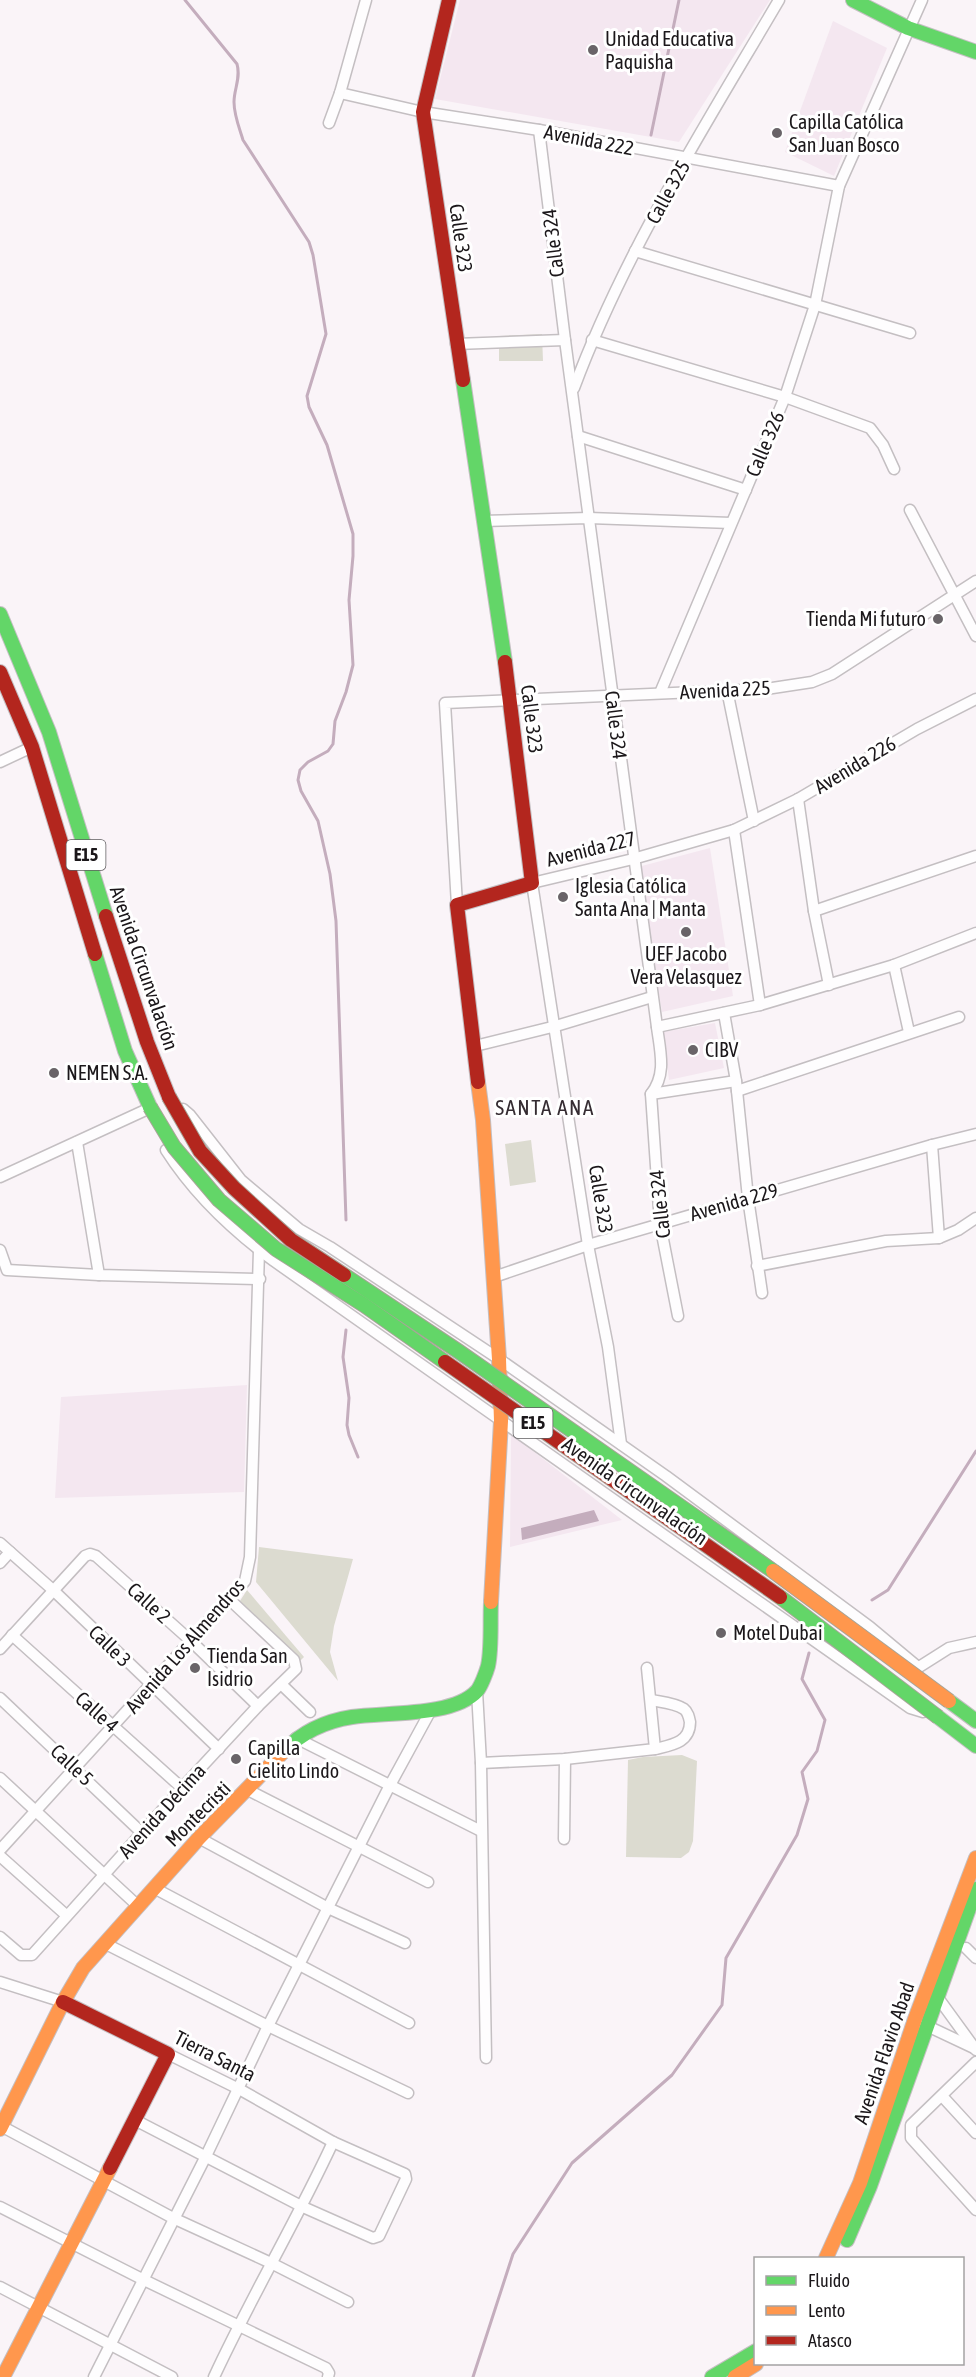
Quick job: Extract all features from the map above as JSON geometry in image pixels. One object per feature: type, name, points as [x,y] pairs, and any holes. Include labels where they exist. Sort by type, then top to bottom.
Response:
[{"type":"main road","name":"Calle 323","points":[[449,0],[423,112],[510,699],[532,883]]},
{"type":"main road","points":[[854,0],[908,28],[976,52]]},
{"type":"main road","name":"Avenida Circunvalación","points":[[0,614],[49,732],[147,1042],[169,1097],[201,1151],[234,1188],[291,1240],[458,1351],[808,1595],[976,1721]]},
{"type":"main road","name":"Avenida Circunvalación","points":[[0,672],[32,747],[124,1051],[150,1107],[174,1148],[219,1200],[276,1249],[364,1305],[804,1614],[976,1746]]},
{"type":"main road","points":[[40,774],[60,767]]},
{"type":"main road","name":"Avenida 227","points":[[457,905],[532,883]]},
{"type":"main road","points":[[457,905],[483,1120],[501,1421],[492,1630],[488,1666],[477,1691]]},
{"type":"main road","name":"Montecristi","points":[[1,2127],[63,2002],[83,1968],[199,1838],[296,1738],[319,1726],[352,1717],[431,1710],[456,1705],[477,1691]]},
{"type":"main road","name":"Avenida Flavio Abad","points":[[838,2257],[858,2218],[927,2027],[932,1993],[976,1858]]},
{"type":"main road","name":"Avenida Flavio Abad","points":[[827,2257],[860,2182],[915,2019],[932,1993],[976,1889]]},
{"type":"main road","name":"Tierra Santa","points":[[63,2002],[168,2054]]},
{"type":"main road","points":[[5,2375],[168,2054]]},
{"type":"main road","points":[[712,2377],[754,2352]]},
{"type":"main road","points":[[735,2377],[754,2365]]},
{"type":"street","points":[[329,123],[340,93],[366,0]]},
{"type":"street","name":"Calle 325","points":[[572,391],[592,340],[635,251],[686,158],[779,0]]},
{"type":"street","points":[[839,186],[922,0]]},
{"type":"street","name":"Avenida 222","points":[[340,93],[423,112],[539,130],[839,186]]},
{"type":"street","name":"Calle 324","points":[[539,130],[662,1066],[658,1086],[651,1094],[660,1224],[678,1316]]},
{"type":"street","name":"Calle 326","points":[[660,693],[784,396],[815,305],[839,186]]},
{"type":"street","points":[[635,251],[910,333]]},
{"type":"street","points":[[456,344],[565,340]]},
{"type":"street","points":[[592,340],[784,396],[870,428],[883,445],[894,469]]},
{"type":"street","points":[[578,436],[746,490]]},
{"type":"street","points":[[910,510],[976,636]]},
{"type":"street","points":[[483,521],[589,518],[731,523]]},
{"type":"street","name":"Avenida 225","points":[[457,905],[445,703],[766,689],[812,682],[832,674],[976,581]]},
{"type":"street","points":[[727,690],[754,821]]},
{"type":"street","name":"Avenida 226","points":[[734,830],[798,799],[917,729],[976,699]]},
{"type":"street","points":[[0,762],[32,747]]},
{"type":"street","points":[[798,799],[814,911],[829,985]]},
{"type":"street","points":[[734,830],[760,1005]]},
{"type":"street","name":"Avenida 227","points":[[532,883],[633,859],[734,830]]},
{"type":"street","points":[[814,911],[976,856]]},
{"type":"street","name":"Calle 323","points":[[532,883],[588,1245],[608,1347],[621,1444]]},
{"type":"street","points":[[657,1027],[760,1005],[829,985],[894,964],[976,933]]},
{"type":"street","points":[[894,964],[909,1032]]},
{"type":"street","points":[[475,1046],[555,1026],[652,997]]},
{"type":"street","points":[[724,1013],[736,1086],[747,1198],[762,1293]]},
{"type":"street","points":[[651,1094],[736,1086],[848,1055],[909,1032],[959,1017]]},
{"type":"street","name":"Avenida Circunvalación","points":[[169,1097],[190,1115],[241,1180],[298,1229],[330,1247],[499,1359],[767,1548],[919,1667],[949,1701]]},
{"type":"street","points":[[0,1177],[150,1107]]},
{"type":"street","name":"Avenida Circunvalación","points":[[150,1107],[150,1120],[156,1135],[181,1173],[222,1218],[259,1250],[910,1708],[938,1717]]},
{"type":"street","name":"Avenida 229","points":[[494,1277],[588,1245],[932,1144],[976,1134]]},
{"type":"street","points":[[77,1142],[99,1275]]},
{"type":"street","points":[[932,1144],[939,1238]]},
{"type":"street","points":[[757,1266],[886,1241],[939,1238],[958,1230],[976,1218]]},
{"type":"street","points":[[0,1250],[4,1270],[260,1279]]},
{"type":"street","name":"Avenida Los Almendros","points":[[0,1850],[245,1581],[250,1557],[260,1279],[259,1250]]},
{"type":"street","name":"Calle 3","points":[[0,1543],[219,1749]]},
{"type":"street","points":[[0,1563],[10,1552]]},
{"type":"street","name":"Calle 2","points":[[52,1590],[85,1556],[90,1554],[96,1556],[191,1641],[258,1706]]},
{"type":"street","points":[[0,1649],[52,1590]]},
{"type":"street","name":"Avenida Décima","points":[[0,1937],[21,1955],[32,1955],[182,1788],[258,1706],[296,1669],[294,1660],[229,1599]]},
{"type":"street","name":"Calle 4","points":[[12,1635],[182,1788]]},
{"type":"street","points":[[919,1667],[949,1648],[976,1642]]},
{"type":"street","points":[[647,1668],[655,1749]]},
{"type":"street","points":[[281,1684],[310,1712]]},
{"type":"street","points":[[477,1691],[481,1763],[486,2058]]},
{"type":"street","name":"Calle 5","points":[[0,1698],[142,1833]]},
{"type":"street","points":[[481,1763],[565,1759],[655,1749],[678,1743],[684,1738],[690,1722],[688,1713],[683,1708],[651,1700]]},
{"type":"street","points":[[94,2377],[206,2156],[268,2026],[389,1787],[431,1710]]},
{"type":"street","points":[[296,1738],[389,1787],[481,1831]]},
{"type":"street","points":[[564,1839],[565,1759]]},
{"type":"street","points":[[0,1778],[35,1813],[138,1906]]},
{"type":"street","points":[[248,1790],[429,1882]]},
{"type":"street","points":[[199,1838],[328,1908],[405,1943]]},
{"type":"street","points":[[0,1856],[66,1915]]},
{"type":"street","points":[[154,1888],[409,2024]]},
{"type":"street","points":[[106,1944],[268,2026],[408,2093]]},
{"type":"street","points":[[966,1948],[976,1958]]},
{"type":"street","name":"Tierra Santa","points":[[0,1982],[63,2002]]},
{"type":"street","points":[[932,1993],[975,2049]]},
{"type":"street","points":[[915,2019],[975,2049]]},
{"type":"street","name":"Tierra Santa","points":[[168,2054],[239,2089],[333,2142],[406,2176],[376,2238],[303,2206]]},
{"type":"street","points":[[976,2062],[911,2125],[911,2138],[976,2210]]},
{"type":"street","points":[[942,2096],[976,2133]]},
{"type":"street","points":[[135,2120],[303,2206]]},
{"type":"street","points":[[1,2127],[174,2218],[348,2302]]},
{"type":"street","points":[[214,2377],[237,2326],[303,2206],[333,2142]]},
{"type":"street","points":[[0,2207],[326,2368],[329,2373],[328,2377]]},
{"type":"street","points":[[0,2287],[172,2377]]},
{"type":"shaded area","name":"Unidad Educativa Paquisha","points":[[460,0],[770,0],[679,142],[435,99]]},
{"type":"shaded area","points":[[833,21],[887,48],[834,176],[785,152]]},
{"type":"shaded area","points":[[542,334],[543,361],[499,361],[499,336]]},
{"type":"shaded area","name":"UEF Jacobo Vera Velasquez","points":[[710,848],[733,996],[662,1012],[638,867]]},
{"type":"shaded area","name":"CIBV","points":[[715,1023],[724,1068],[669,1080],[663,1032]]},
{"type":"shaded area","points":[[531,1140],[536,1182],[510,1186],[505,1144]]},
{"type":"shaded area","points":[[247,1385],[244,1492],[55,1498],[61,1397]]},
{"type":"shaded area","points":[[511,1434],[622,1520],[510,1547]]},
{"type":"shaded area","points":[[594,1510],[599,1521],[522,1540],[521,1528]]},
{"type":"shaded area","points":[[259,1547],[353,1559],[334,1626],[330,1652],[338,1681],[256,1582]]},
{"type":"shaded area","points":[[247,1590],[304,1657],[299,1662],[238,1604]]},
{"type":"shaded area","points":[[682,1755],[697,1761],[693,1841],[689,1852],[681,1858],[626,1857],[628,1760]]},
{"type":"waterway","points":[[185,0],[237,64],[234,107],[243,140],[309,242],[326,334],[307,396],[309,407],[327,445],[353,534],[349,600],[353,665],[335,721],[333,744],[328,751],[308,762],[300,770],[298,780],[301,791],[318,821],[330,874],[336,921],[346,1220]]},
{"type":"waterway","points":[[651,135],[679,0]]},
{"type":"waterway","points":[[346,1330],[343,1357],[349,1398],[347,1425],[358,1457]]},
{"type":"waterway","points":[[872,1600],[888,1590],[976,1451]]},
{"type":"waterway","points":[[473,2377],[513,2254],[572,2163],[672,2075],[722,2005],[726,1958],[797,1835],[808,1799],[802,1772],[817,1751],[825,1720],[802,1679],[809,1653]]},
{"type":"traffic: fast","points":[[853,0],[908,28],[976,52]]},
{"type":"traffic: fast","points":[[463,380],[505,662]]},
{"type":"traffic: fast","points":[[0,614],[49,732],[106,916]]},
{"type":"traffic: fast","points":[[95,954],[125,1051],[150,1107]]},
{"type":"traffic: fast","points":[[150,1107],[174,1147],[219,1200],[276,1249],[364,1305],[445,1362]]},
{"type":"traffic: fast","points":[[344,1275],[458,1351],[773,1571]]},
{"type":"traffic: fast","points":[[780,1597],[938,1717]]},
{"type":"traffic: fast","points":[[284,1751],[315,1728],[333,1721],[352,1717],[418,1712],[452,1705],[466,1699],[479,1689],[488,1666],[491,1602]]},
{"type":"traffic: fast","points":[[949,1701],[976,1721]]},
{"type":"traffic: fast","points":[[938,1717],[976,1746]]},
{"type":"traffic: fast","points":[[847,2240],[870,2186],[976,1889]]},
{"type":"traffic: fast","points":[[712,2377],[754,2352]]},
{"type":"traffic: slow","points":[[478,1082],[483,1120],[501,1421],[491,1602]]},
{"type":"traffic: slow","points":[[773,1571],[949,1701]]},
{"type":"traffic: slow","points":[[0,2129],[63,2002],[83,1968],[199,1838],[284,1751]]},
{"type":"traffic: slow","points":[[826,2257],[860,2183],[915,2019],[976,1858]]},
{"type":"traffic: slow","points":[[3,2377],[110,2168]]},
{"type":"traffic: slow","points":[[735,2377],[754,2365]]},
{"type":"traffic: jam","points":[[449,0],[423,112],[463,380]]},
{"type":"traffic: jam","points":[[478,1082],[457,905],[532,883],[505,662]]},
{"type":"traffic: jam","points":[[0,672],[32,747],[95,954]]},
{"type":"traffic: jam","points":[[106,916],[147,1042],[169,1097]]},
{"type":"traffic: jam","points":[[169,1097],[200,1151],[234,1188],[291,1240],[344,1275]]},
{"type":"traffic: jam","points":[[445,1362],[780,1597]]},
{"type":"traffic: jam","points":[[63,2002],[168,2054],[110,2168]]},
{"type":"place","name":"Unidad Educativa Paquisha","points":[[593,50]]},
{"type":"place","name":"Capilla Católica San Juan Bosco","points":[[777,133]]},
{"type":"place","name":"Tienda Mi futuro","points":[[938,619]]},
{"type":"place","name":"Iglesia Católica Santa Ana | Manta","points":[[563,897]]},
{"type":"place","name":"UEF Jacobo Vera Velasquez","points":[[686,932]]},
{"type":"place","name":"CIBV","points":[[693,1050]]},
{"type":"place","name":"NEMEN S.A.","points":[[54,1073]]},
{"type":"place","name":"Motel Dubai","points":[[721,1633]]},
{"type":"place","name":"Tienda San Isidrio","points":[[195,1668]]},
{"type":"place","name":"Capilla Cielito Lindo","points":[[236,1759]]},
{"type":"district","name":"SANTA ANA","points":[[545,1108]]}]
